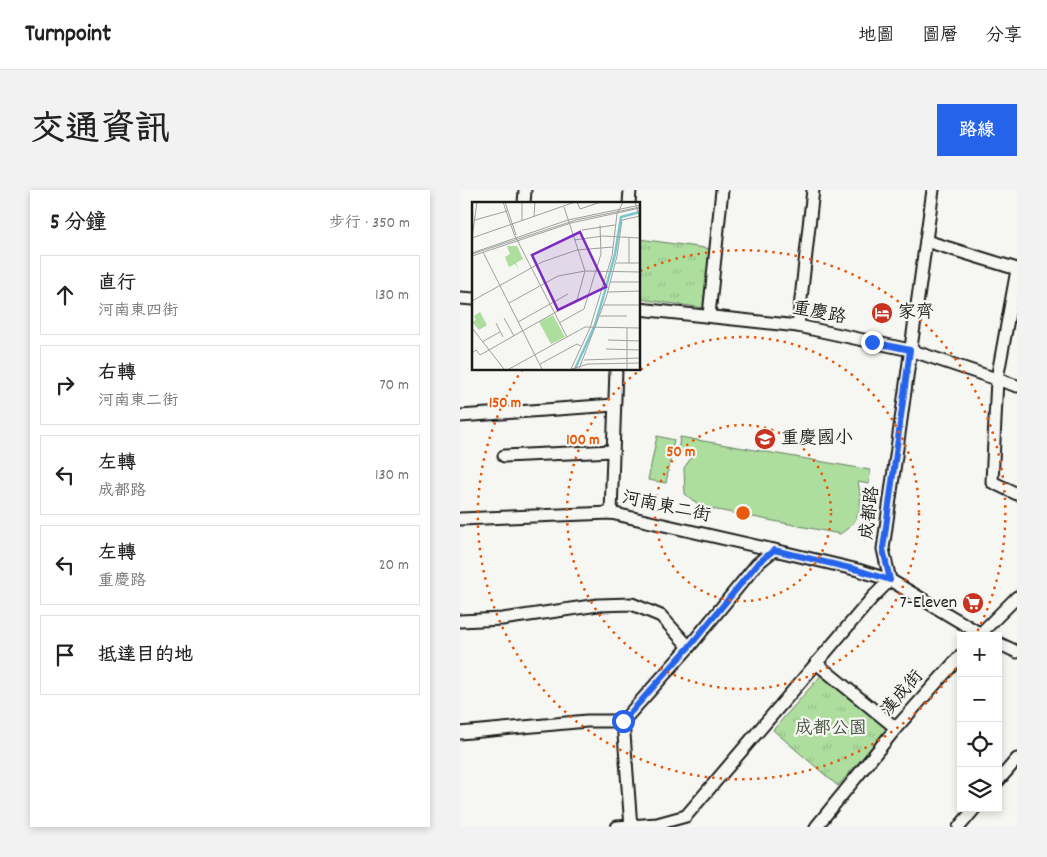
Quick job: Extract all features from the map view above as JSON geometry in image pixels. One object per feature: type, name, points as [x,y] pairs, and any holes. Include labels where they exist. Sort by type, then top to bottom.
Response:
[{"type":"street","points":[[709,315],[722,190]]},
{"type":"street","points":[[798,326],[813,190]]},
{"type":"street","name":"成都路","points":[[890,580],[883,549],[933,190]]},
{"type":"street","points":[[926,241],[1017,270],[997,379],[992,482],[1017,494]]},
{"type":"street","name":"重慶路","points":[[640,309],[798,326],[910,350],[1017,386]]},
{"type":"street","points":[[611,513],[616,370]]},
{"type":"street","points":[[460,416],[614,405]]},
{"type":"street","points":[[504,456],[613,451]]},
{"type":"street","name":"河南東二街","points":[[460,519],[611,513],[858,570],[890,580],[976,632]]},
{"type":"street","points":[[631,826],[623,721],[689,647],[757,564],[774,550]]},
{"type":"street","points":[[616,827],[657,824],[686,816],[872,598],[890,580]]},
{"type":"street","points":[[984,632],[1017,596]]},
{"type":"street","points":[[460,622],[502,619],[598,605],[632,604],[661,616],[689,647]]},
{"type":"street","points":[[1002,645],[1017,652]]},
{"type":"street","name":"漢成街","points":[[817,827],[896,728],[957,659]]},
{"type":"street","points":[[816,663],[896,728]]},
{"type":"street","points":[[460,733],[586,721],[623,721]]},
{"type":"street","points":[[1002,776],[1017,759]]},
{"type":"street","points":[[959,827],[972,812]]},
{"type":"green space","points":[[640,239],[712,249],[705,308],[640,299]]},
{"type":"green space","points":[[657,436],[674,440],[666,483],[648,480]]},
{"type":"green space","points":[[680,437],[870,470],[869,484],[858,482],[859,512],[852,524],[840,534],[702,507],[685,494],[684,468],[693,455],[678,452]]},
{"type":"green space","name":"成都公園","points":[[823,673],[888,728],[838,786],[773,730]]},
{"type":"place","name":"家齊","points":[[882,313]]},
{"type":"place","name":"重慶國小","points":[[765,439]]},
{"type":"place","name":"7-Eleven","points":[[973,603]]},
{"type":"route","points":[[623,721],[689,647],[757,564],[774,550],[858,570],[890,580],[883,549],[910,350],[872,342]]}]
